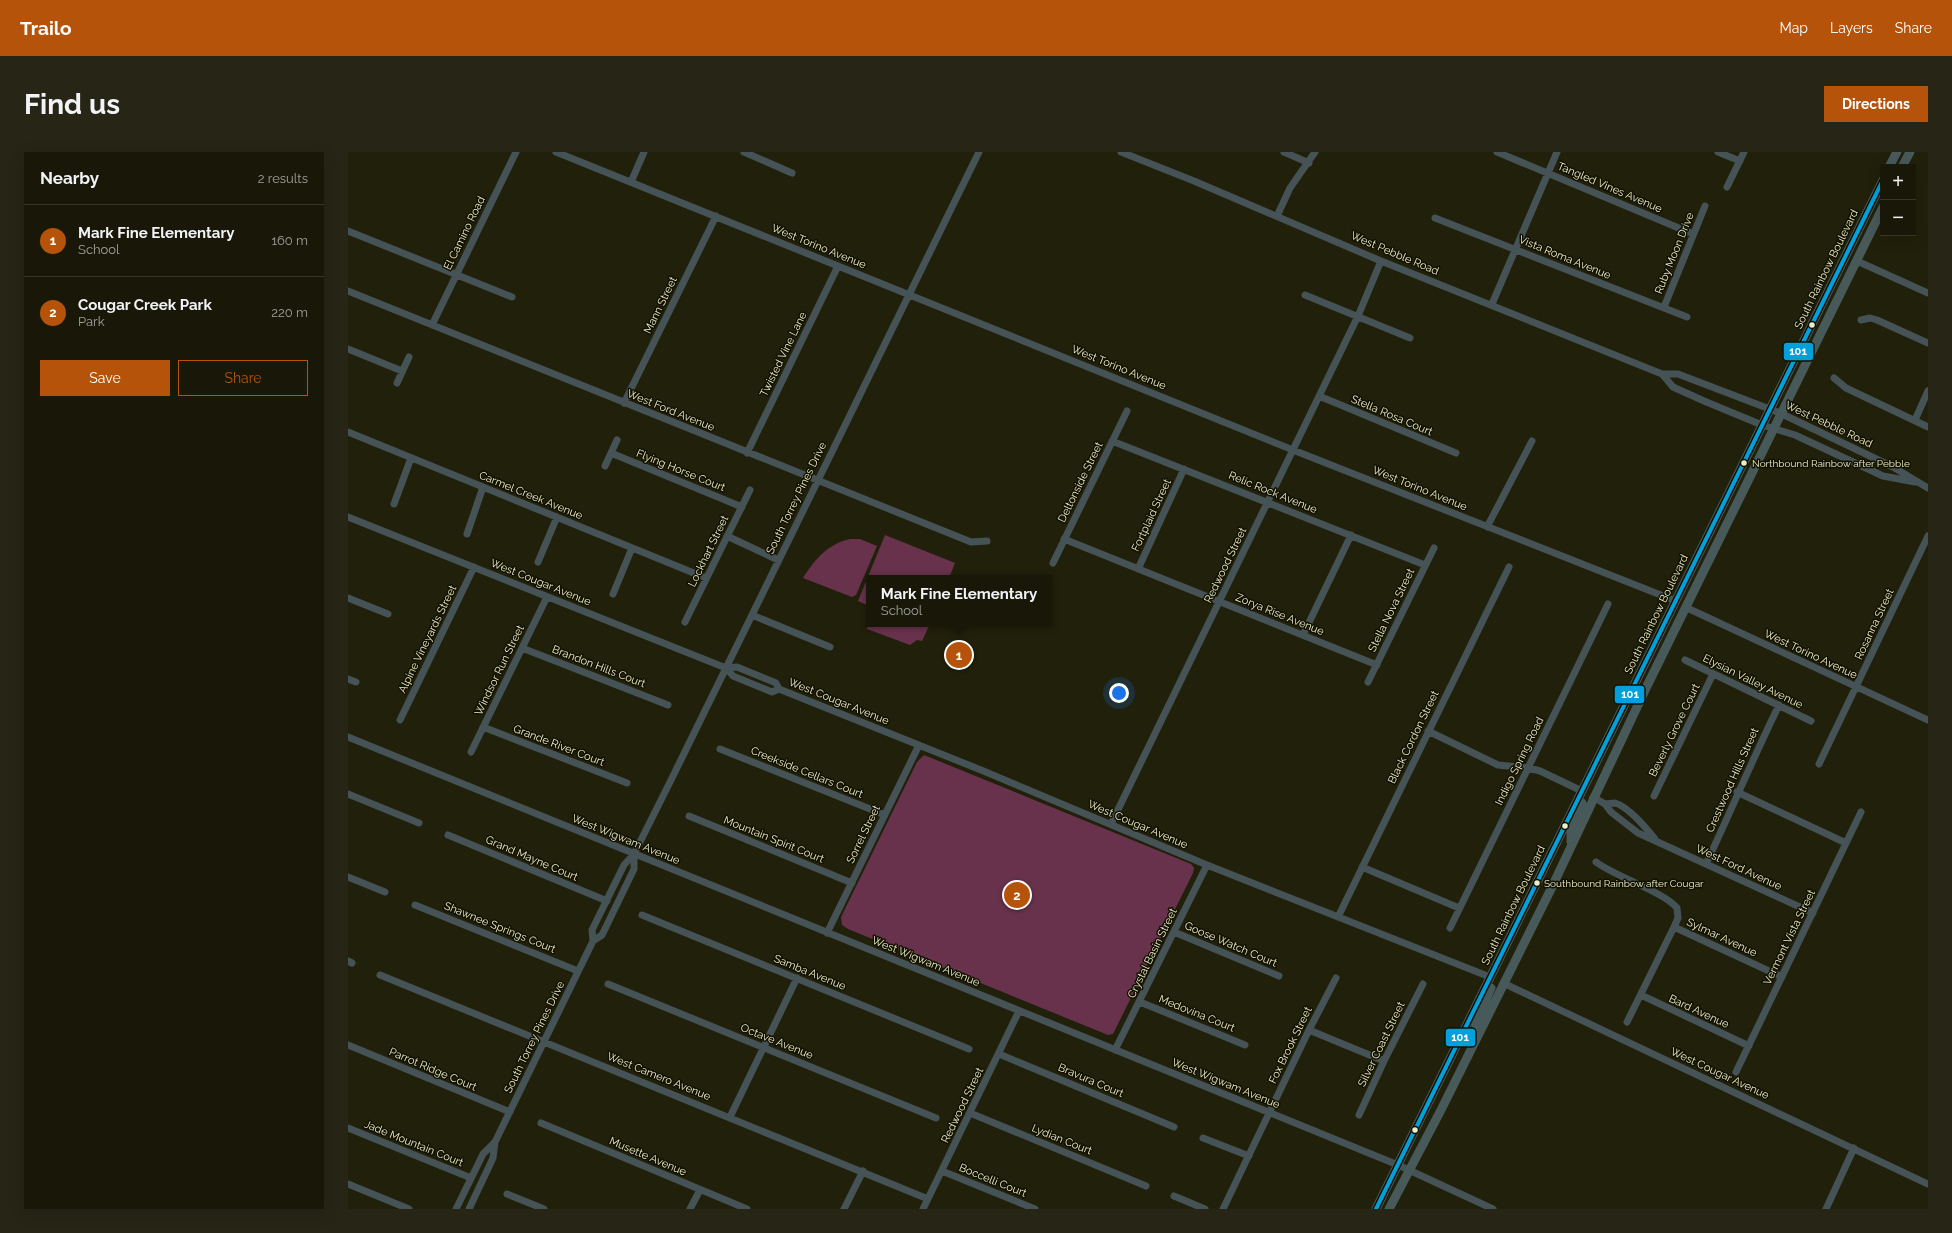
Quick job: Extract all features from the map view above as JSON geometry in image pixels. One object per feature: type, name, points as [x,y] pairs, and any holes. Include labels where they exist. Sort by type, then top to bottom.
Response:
[{"type":"main road","points":[[1891,164],[1897,152]]},
{"type":"main road","points":[[1904,164],[1910,152]]},
{"type":"main road","name":"South Rainbow Boulevard","points":[[1376,1209],[1880,186]]},
{"type":"main road","points":[[1388,1209],[1441,1110],[1780,413],[1880,213]]},
{"type":"main road","points":[[1857,261],[1854,259],[1854,253],[1863,234],[1860,227]]},
{"type":"main road","points":[[1843,289],[1840,280],[1848,260],[1846,255]]},
{"type":"main road","points":[[1686,608],[1689,586],[1703,556],[1706,540]]},
{"type":"main road","points":[[1667,646],[1666,635],[1674,615],[1676,601]]},
{"type":"main road","points":[[1593,797],[1592,786],[1605,758],[1610,735]]},
{"type":"main road","points":[[1571,845],[1571,830],[1583,800],[1582,791]]},
{"type":"main road","points":[[1503,983],[1502,967],[1520,928],[1520,917]]},
{"type":"main road","points":[[1475,1039],[1476,1022],[1492,984],[1490,977]]},
{"type":"street","name":"El Camino Road","points":[[432,325],[516,152]]},
{"type":"street","name":"West Torino Avenue","points":[[556,152],[1293,450],[1676,601]]},
{"type":"street","points":[[631,182],[644,152]]},
{"type":"street","points":[[744,152],[792,173]]},
{"type":"street","name":"South Torrey Pines Drive","points":[[456,1209],[483,1154],[495,1142],[510,1112],[593,940],[592,930],[624,865],[634,854],[979,152]]},
{"type":"street","name":"West Pebble Road","points":[[1121,152],[1277,216],[1381,261],[1492,304],[1662,374],[1678,374],[1780,413],[1893,467],[1915,482],[1928,488]]},
{"type":"street","points":[[1284,152],[1309,162]]},
{"type":"street","points":[[1277,216],[1290,188],[1315,152]]},
{"type":"street","name":"Tangled Vines Avenue","points":[[1497,152],[1693,234]]},
{"type":"street","points":[[1492,304],[1557,152]]},
{"type":"street","points":[[1718,152],[1740,161]]},
{"type":"street","points":[[1727,187],[1744,152]]},
{"type":"street","name":"Ruby Moon Drive","points":[[1664,307],[1705,206]]},
{"type":"street","name":"Mann Street","points":[[624,403],[716,216]]},
{"type":"street","name":"Vista Roma Avenue","points":[[1435,218],[1687,317]]},
{"type":"street","points":[[348,231],[512,297]]},
{"type":"street","name":"Redwood Street","points":[[1111,824],[1358,316],[1381,261]]},
{"type":"street","points":[[1857,261],[1928,293]]},
{"type":"street","name":"Twisted Vine Lane","points":[[747,453],[838,266]]},
{"type":"street","name":"West Ford Avenue","points":[[348,291],[971,542],[988,541]]},
{"type":"street","points":[[1306,295],[1410,338]]},
{"type":"street","points":[[1860,320],[1870,318],[1876,320],[1928,343]]},
{"type":"street","points":[[348,349],[402,371]]},
{"type":"street","points":[[397,383],[409,357]]},
{"type":"street","name":"West Pebble Road","points":[[1662,374],[1673,387],[1762,425],[1795,435],[1883,476],[1915,482]]},
{"type":"street","points":[[1834,378],[1846,388],[1928,427]]},
{"type":"street","points":[[1915,420],[1928,392]]},
{"type":"street","name":"Stella Rosa Court","points":[[1319,396],[1456,454]]},
{"type":"street","name":"Deltonside Street","points":[[1052,563],[1126,411]]},
{"type":"street","name":"Carmel Creek Avenue","points":[[348,432],[706,578]]},
{"type":"street","points":[[605,466],[618,440]]},
{"type":"street","points":[[1487,527],[1532,440]]},
{"type":"street","name":"Relic Rock Avenue","points":[[1112,442],[1268,502],[1425,565]]},
{"type":"street","name":"Flying Horse Court","points":[[611,453],[742,506]]},
{"type":"street","points":[[394,504],[411,458]]},
{"type":"street","name":"Fortplaid Street","points":[[1138,570],[1184,469]]},
{"type":"street","points":[[467,534],[484,487]]},
{"type":"street","name":"Lockhart Street","points":[[685,622],[750,490]]},
{"type":"street","name":"West Cougar Avenue","points":[[348,517],[726,668],[733,676],[772,692],[779,689],[919,745],[1207,865],[1490,977]]},
{"type":"street","points":[[538,562],[557,517]]},
{"type":"street","points":[[1303,635],[1351,535]]},
{"type":"street","points":[[728,536],[778,560]]},
{"type":"street","name":"Rosanna Street","points":[[1819,764],[1928,536]]},
{"type":"street","name":"Zorya Rise Avenue","points":[[1064,539],[1138,570],[1377,664]]},
{"type":"street","points":[[613,594],[632,548]]},
{"type":"street","name":"Stella Nova Street","points":[[1368,682],[1434,548]]},
{"type":"street","name":"Alpine Vineyards Street","points":[[400,720],[474,567]]},
{"type":"street","name":"Black Cordon Street","points":[[1338,917],[1509,567]]},
{"type":"street","name":"Windsor Run Street","points":[[471,752],[547,597]]},
{"type":"street","points":[[348,598],[388,614]]},
{"type":"street","name":"Indigo Spring Road","points":[[1450,928],[1608,604]]},
{"type":"street","name":"West Torino Avenue","points":[[1686,608],[1928,720]]},
{"type":"street","points":[[752,615],[830,647]]},
{"type":"street","name":"Brandon Hills Court","points":[[522,648],[668,705]]},
{"type":"street","name":"Elysian Valley Avenue","points":[[1685,660],[1811,721]]},
{"type":"street","name":"Beverly Grove Court","points":[[1654,796],[1713,674]]},
{"type":"street","points":[[348,679],[356,682]]},
{"type":"street","name":"Crestwood Hills Street","points":[[1706,864],[1731,812],[1737,792],[1779,705]]},
{"type":"street","name":"Grande River Court","points":[[483,727],[627,783]]},
{"type":"street","points":[[1428,731],[1498,765],[1529,768],[1582,791]]},
{"type":"street","name":"West Wigwam Avenue","points":[[348,737],[1398,1165],[1493,1209]]},
{"type":"street","name":"Sorrel Street","points":[[827,933],[919,745]]},
{"type":"street","name":"Creekside Cellars Court","points":[[720,749],[885,815]]},
{"type":"street","points":[[1737,792],[1846,843]]},
{"type":"street","points":[[348,794],[419,823]]},
{"type":"street","name":"West Ford Avenue","points":[[1593,797],[1605,804],[1611,812],[1638,833],[1813,913]]},
{"type":"street","name":"Vermont Vista Street","points":[[1736,1072],[1861,812]]},
{"type":"street","name":"Mountain Spirit Court","points":[[688,816],[852,883]]},
{"type":"street","name":"Grand Mayne Court","points":[[448,835],[607,901]]},
{"type":"street","name":"South Torrey Pines Drive","points":[[593,940],[602,935],[634,869],[634,854]]},
{"type":"street","points":[[1596,862],[1606,870],[1668,900],[1677,908],[1678,918],[1628,1022]]},
{"type":"street","name":"Crystal Basin Street","points":[[1115,1050],[1207,865]]},
{"type":"street","points":[[1362,867],[1459,908]]},
{"type":"street","points":[[348,877],[385,892]]},
{"type":"street","name":"Shawnee Springs Court","points":[[415,904],[578,971]]},
{"type":"street","name":"Samba Avenue","points":[[642,915],[969,1049]]},
{"type":"street","name":"Sylmar Avenue","points":[[1674,927],[1782,977]]},
{"type":"street","name":"Goose Watch Court","points":[[1174,932],[1279,976]]},
{"type":"street","name":"West Camero Avenue","points":[[380,975],[928,1198]]},
{"type":"street","points":[[730,1117],[797,978]]},
{"type":"street","name":"Fox Brook Street","points":[[1224,1209],[1269,1112],[1336,978]]},
{"type":"street","name":"West Cougar Avenue","points":[[1503,983],[1928,1184]]},
{"type":"street","name":"Octave Avenue","points":[[608,984],[936,1118]]},
{"type":"street","name":"Silver Coast Street","points":[[1359,1115],[1384,1061],[1423,984]]},
{"type":"street","name":"Bard Avenue","points":[[1641,995],[1749,1046]]},
{"type":"street","name":"Medovina Court","points":[[1140,1002],[1245,1045]]},
{"type":"street","name":"Redwood Street","points":[[923,1209],[1019,1011]]},
{"type":"street","points":[[1309,1030],[1384,1061]]},
{"type":"street","name":"Parrot Ridge Court","points":[[348,1045],[510,1112]]},
{"type":"street","name":"Bravura Court","points":[[999,1054],[1174,1127]]},
{"type":"street","name":"Lydian Court","points":[[970,1113],[1146,1186]]},
{"type":"street","name":"Musette Avenue","points":[[541,1124],[747,1209]]},
{"type":"street","name":"Jade Mountain Court","points":[[348,1128],[471,1178]]},
{"type":"street","points":[[1203,1138],[1249,1156]]},
{"type":"street","name":"South Torrey Pines Drive","points":[[469,1209],[493,1158],[495,1142]]},
{"type":"street","points":[[1826,1209],[1854,1148]]},
{"type":"street","points":[[844,1209],[863,1171]]},
{"type":"street","name":"Boccelli Court","points":[[942,1171],[1035,1209]]},
{"type":"street","points":[[348,1184],[409,1209]]},
{"type":"street","points":[[690,1209],[700,1190]]},
{"type":"street","points":[[507,1194],[544,1209]]},
{"type":"street","points":[[1174,1196],[1205,1209]]},
{"type":"street","points":[[386,1209],[390,1201]]},
{"type":"shaded area","points":[[885,535],[955,563],[950,575],[869,575]]},
{"type":"shaded area","points":[[860,539],[877,546],[856,595],[852,597],[803,578],[823,553],[842,541]]},
{"type":"shaded area","points":[[866,581],[866,605],[858,601]]},
{"type":"shaded area","points":[[868,627],[929,627],[922,641],[917,640],[910,645],[867,629]]},
{"type":"shaded area","points":[[924,755],[1191,864],[1194,868],[1193,873],[1113,1034],[1108,1035],[848,929],[842,925],[841,917],[917,762]]},
{"type":"transit line","name":"101","points":[[1376,1209],[1880,186]]},
{"type":"place","name":"Northbound Rainbow after Pebble","points":[[1744,463]]},
{"type":"place","name":"Mark Fine Elementary","points":[[959,655]]},
{"type":"place","name":"Southbound Rainbow after Cougar","points":[[1537,883]]},
{"type":"place","name":"Cougar Creek Park","points":[[1017,895]]}]
